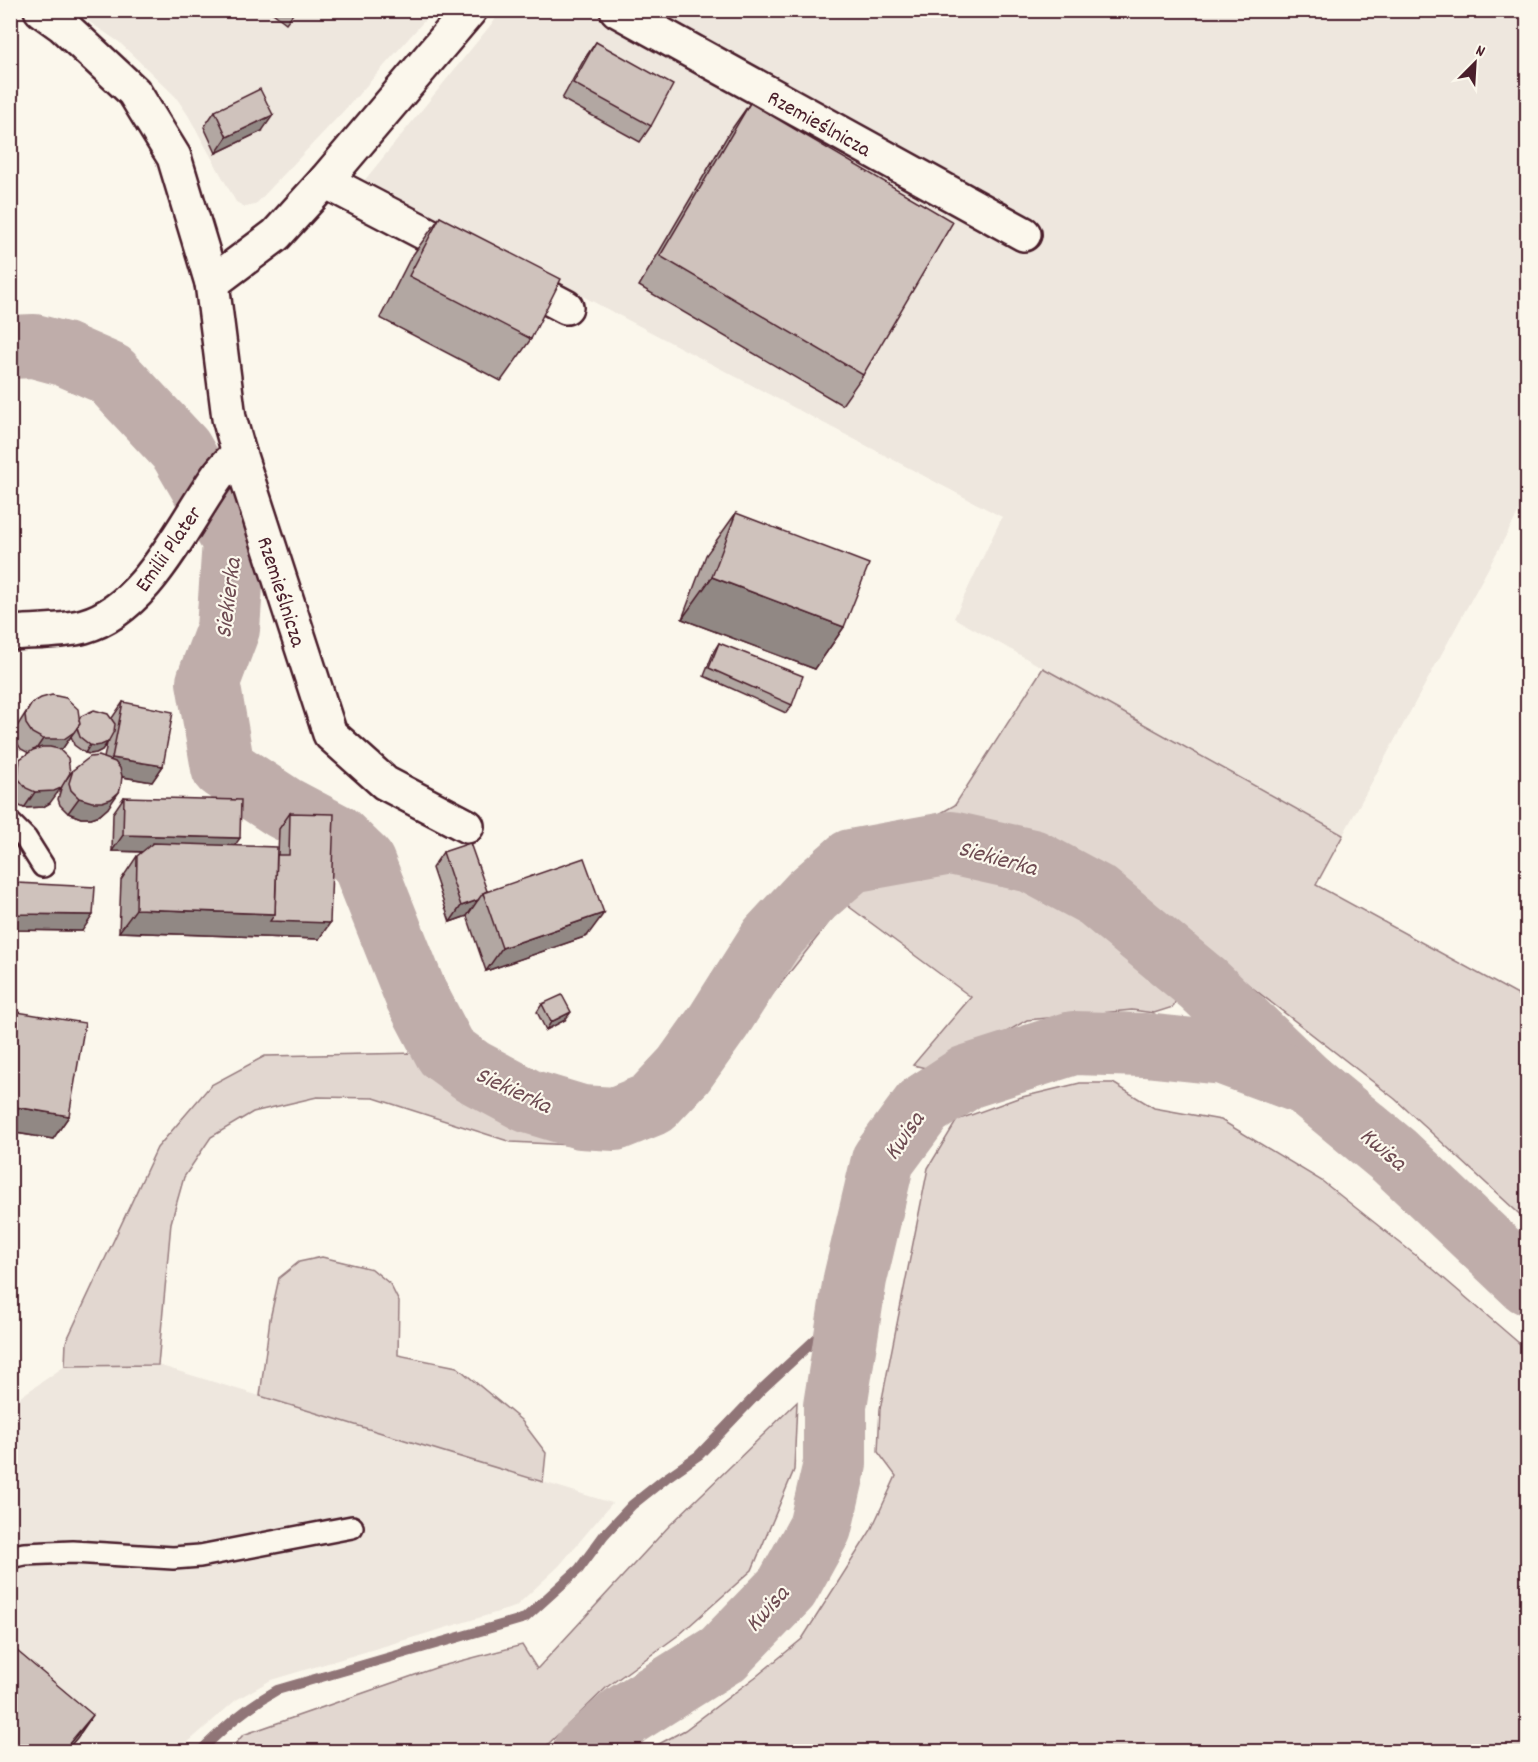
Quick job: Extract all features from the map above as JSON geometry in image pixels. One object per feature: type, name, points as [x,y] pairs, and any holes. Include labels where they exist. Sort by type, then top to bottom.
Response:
[{"type":"street","name":"Rzemieślnicza","points":[[41,10],[62,25],[134,92],[174,157],[212,283],[229,418],[228,464],[330,734],[385,783],[467,826]]},
{"type":"street","points":[[212,283],[276,235],[325,181],[470,10]]},
{"type":"street","name":"Rzemieślnicza","points":[[617,10],[1024,234]]},
{"type":"street","points":[[325,181],[566,307]]},
{"type":"street","name":"Emilii Plater","points":[[10,633],[86,626],[108,616],[128,602],[158,565],[228,464]]},
{"type":"lane","points":[[10,823],[26,839],[43,866]]},
{"type":"lane","points":[[10,1557],[24,1554],[73,1552],[173,1558],[200,1556],[352,1527]]},
{"type":"shaded area","points":[[73,11],[433,11],[255,205],[245,207],[236,202],[175,96],[119,42]]},
{"type":"shaded area","points":[[502,11],[1527,11],[1527,497],[1343,835],[954,618],[1002,517],[364,181]]},
{"type":"shaded area","points":[[1043,668],[1343,835],[1316,885],[1527,1000],[1527,1221],[1395,1099],[1218,961],[1097,872],[1017,828],[927,821],[955,805]]},
{"type":"shaded area","points":[[965,859],[1048,889],[1085,908],[1137,943],[1182,986],[1173,1007],[1154,1013],[1132,1010],[1027,1020],[975,1050],[947,1073],[913,1065],[971,997],[844,903],[747,1027],[767,976],[809,915],[853,877],[929,861]]},
{"type":"shaded area","points":[[418,1053],[478,1096],[597,1135],[650,1135],[593,1146],[511,1142],[374,1098],[317,1097],[253,1112],[211,1137],[184,1177],[171,1223],[158,1365],[65,1366],[66,1342],[157,1148],[211,1085],[265,1056]]},
{"type":"shaded area","points":[[1080,1083],[1113,1083],[1154,1108],[1221,1120],[1322,1181],[1433,1269],[1527,1350],[1527,1751],[646,1751],[685,1730],[802,1639],[871,1530],[896,1476],[878,1452],[880,1409],[928,1168],[957,1120],[1018,1098]]},
{"type":"shaded area","points":[[322,1257],[372,1269],[390,1284],[399,1302],[398,1355],[457,1367],[521,1420],[546,1453],[543,1482],[260,1396],[270,1319],[279,1278],[299,1262]]},
{"type":"shaded area","points":[[158,1365],[612,1503],[559,1566],[515,1607],[271,1680],[236,1700],[178,1751],[11,1751],[10,1404],[65,1366]]},
{"type":"shaded area","points":[[797,1402],[794,1470],[752,1570],[680,1634],[607,1687],[541,1751],[229,1751],[243,1735],[438,1667],[522,1645],[537,1669],[670,1525]]},
{"type":"building","points":[[596,42],[673,85],[651,126],[573,83]]},
{"type":"building","points":[[260,89],[273,115],[227,137],[215,111]]},
{"type":"building","points":[[750,103],[953,222],[863,375],[660,256]]},
{"type":"building","points":[[440,217],[561,279],[531,339],[409,276]]},
{"type":"building","points":[[736,513],[869,564],[844,627],[712,577]]},
{"type":"building","points":[[719,643],[803,676],[792,705],[709,668]]},
{"type":"building","points":[[52,695],[66,698],[78,709],[80,724],[64,739],[43,739],[32,733],[26,724],[25,715],[32,703]]},
{"type":"building","points":[[123,702],[173,712],[163,766],[112,758]]},
{"type":"building","points":[[94,710],[108,714],[115,724],[108,742],[95,746],[80,737],[77,728],[81,716]]},
{"type":"building","points":[[42,747],[59,749],[68,758],[70,773],[61,788],[54,791],[35,792],[26,788],[18,778],[20,759]]},
{"type":"building","points":[[99,756],[115,762],[120,768],[121,785],[119,792],[111,799],[92,802],[79,798],[71,790],[69,783],[73,770],[90,757]]},
{"type":"building","points":[[124,797],[241,800],[240,838],[123,835]]},
{"type":"building","points":[[290,813],[334,814],[330,923],[270,921],[275,914],[277,855],[289,855]]},
{"type":"building","points":[[153,843],[277,847],[275,914],[136,909],[137,856]]},
{"type":"building","points":[[470,843],[487,891],[478,900],[461,906],[443,852]]},
{"type":"building","points":[[584,858],[604,913],[502,948],[483,893]]},
{"type":"building","points":[[17,883],[95,887],[93,915],[15,914]]},
{"type":"building","points":[[562,995],[571,1012],[551,1022],[542,1004]]},
{"type":"building","points":[[17,1012],[85,1023],[69,1116],[10,1106],[10,1053]]},
{"type":"building","points":[[10,1645],[93,1715],[62,1752],[10,1752]]},
{"type":"waterway","name":"Siekierka","points":[[10,347],[34,346],[64,354],[110,374],[181,450],[234,541],[228,629],[208,682],[223,768],[284,808],[335,835],[363,862],[416,995],[446,1052],[472,1071],[528,1101],[581,1117],[615,1119],[652,1104],[684,1070],[719,1021],[771,939],[812,895],[851,861],[951,843],[1032,861],[1097,896],[1203,984],[1307,1084]]},
{"type":"waterway","name":"Kwisa","points":[[584,1752],[626,1715],[723,1654],[787,1588],[820,1528],[835,1464],[835,1406],[855,1279],[883,1160],[923,1106],[967,1077],[1073,1043],[1145,1045],[1223,1053],[1307,1084],[1394,1156],[1528,1283]]},
{"type":"waterway","points":[[199,1752],[236,1718],[277,1690],[525,1618],[579,1569],[604,1535],[632,1505],[699,1455],[763,1388],[818,1337],[853,1295]]}]
